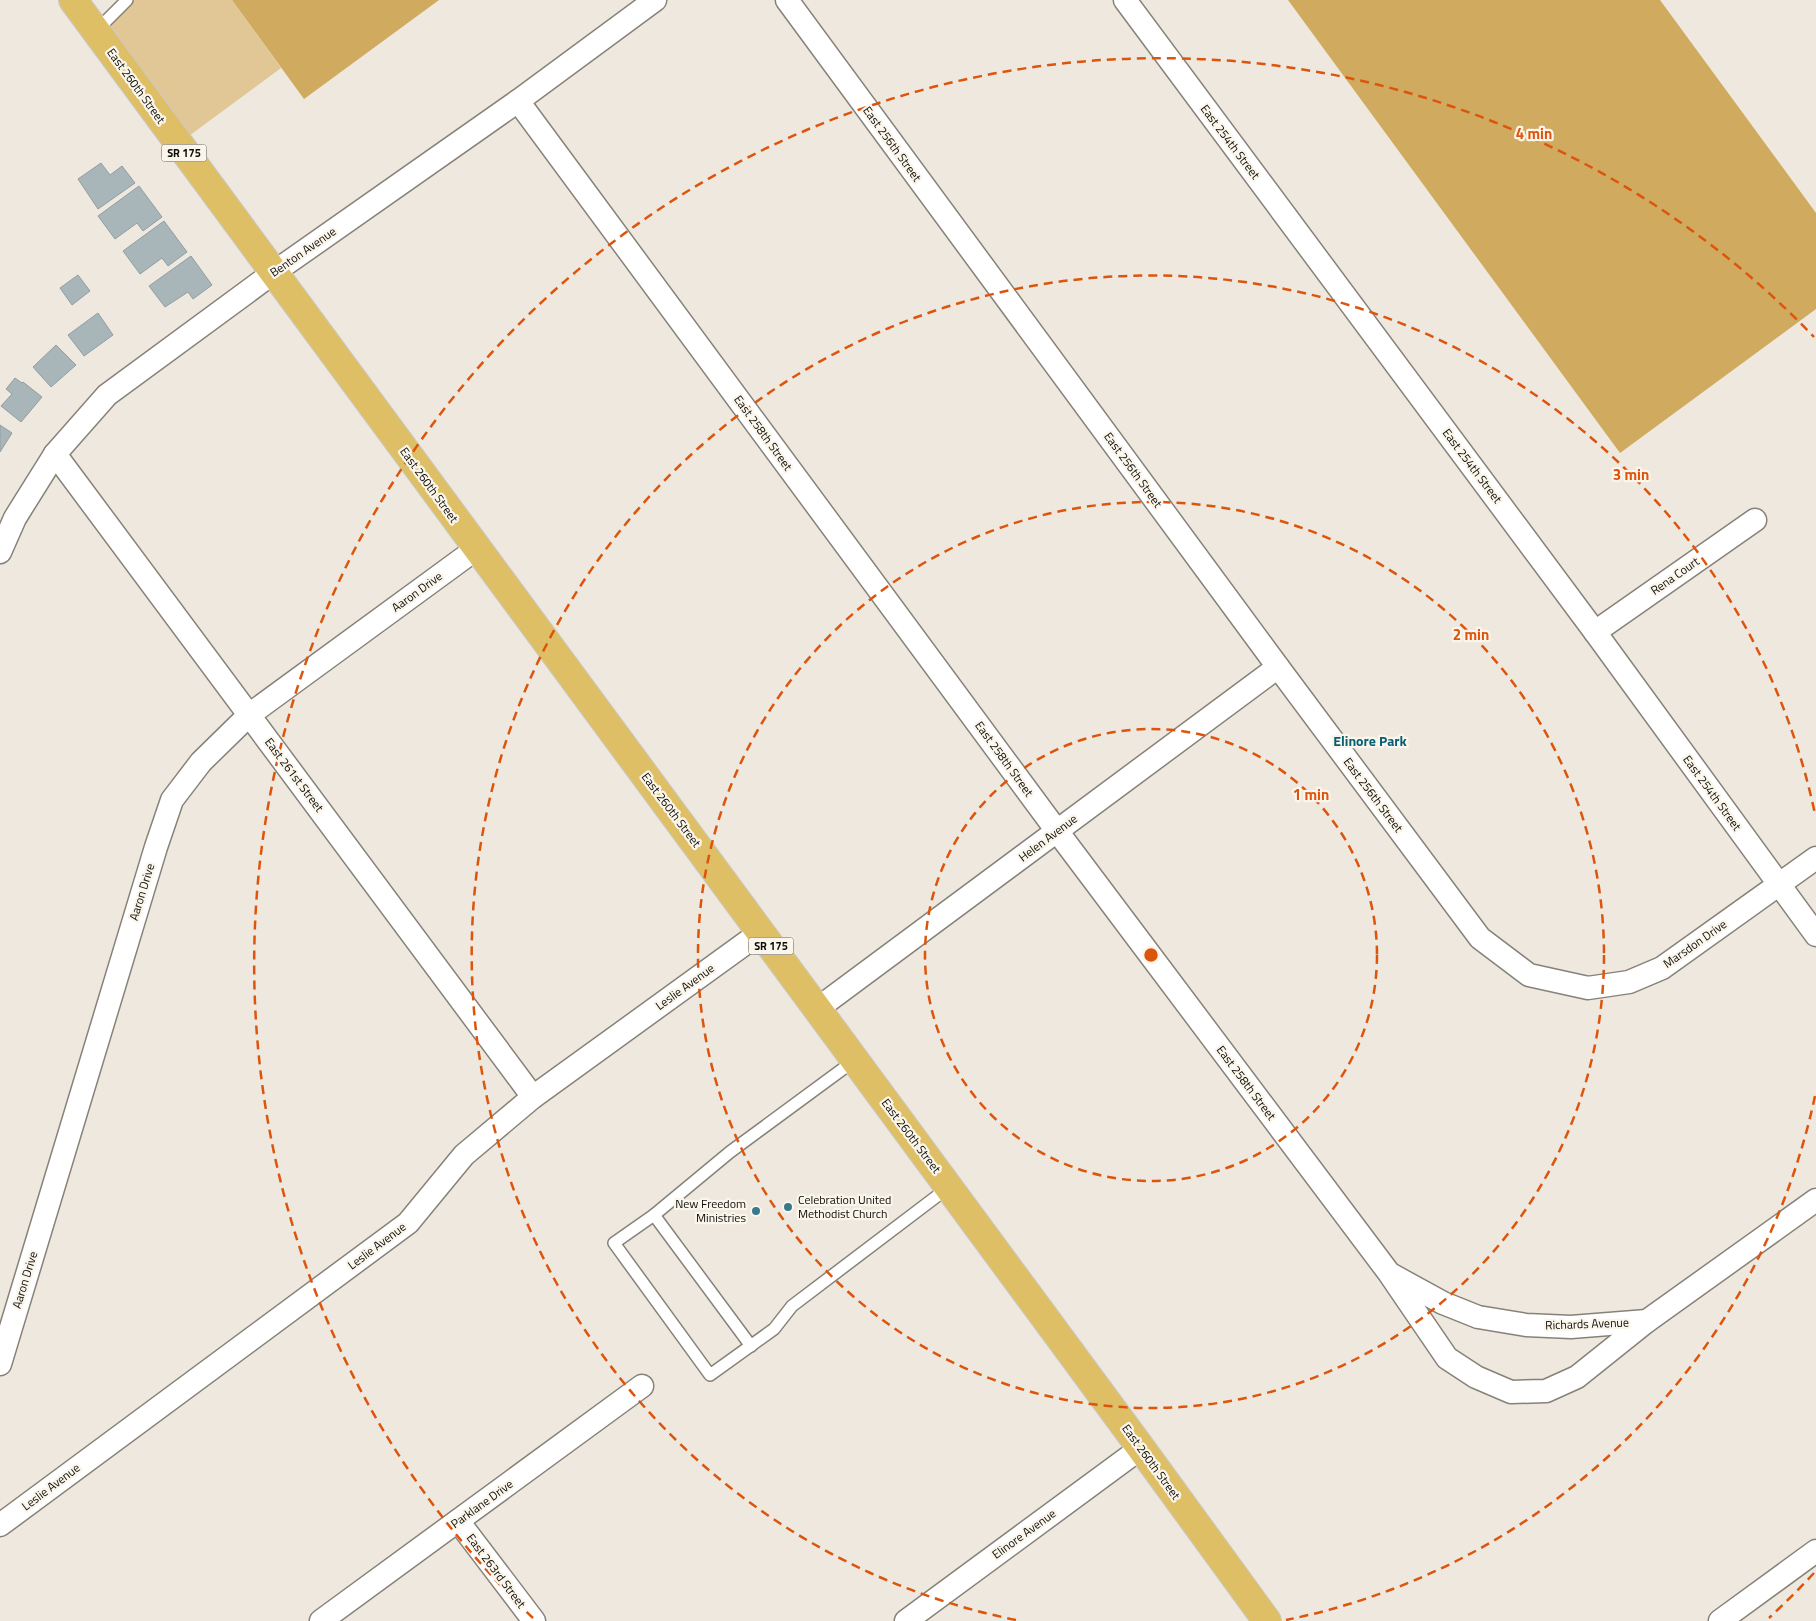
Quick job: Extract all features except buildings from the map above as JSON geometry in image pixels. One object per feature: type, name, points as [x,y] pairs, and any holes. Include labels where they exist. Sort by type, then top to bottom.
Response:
[{"type":"main road","name":"East 260th Street","points":[[73,0],[1267,1621]]},
{"type":"street","name":"Benton Avenue","points":[[0,552],[15,518],[55,454],[107,395],[273,273],[518,101],[655,0]]},
{"type":"street","name":"East 256th Street","points":[[787,0],[1480,938]]},
{"type":"street","name":"East 254th Street","points":[[1125,0],[1596,632],[1816,935]]},
{"type":"street","name":"East 258th Street","points":[[518,101],[1057,831],[1389,1273],[1447,1358],[1476,1377],[1511,1392]]},
{"type":"street","name":"East 261st Street","points":[[55,454],[533,1097]]},
{"type":"street","name":"Rena Court","points":[[1596,632],[1755,520]]},
{"type":"street","name":"Aaron Drive","points":[[0,1364],[156,847],[172,800],[201,762],[249,715],[476,549]]},
{"type":"street","name":"Helen Avenue","points":[[817,1009],[1278,667]]},
{"type":"street","name":"Marsdon Drive","points":[[1480,938],[1529,975],[1588,988],[1629,982],[1662,968],[1816,858]]},
{"type":"street","name":"Leslie Avenue","points":[[0,1525],[408,1223],[464,1155],[533,1097],[761,932]]},
{"type":"street","name":"Richards Avenue","points":[[1511,1392],[1546,1391],[1577,1377],[1647,1321],[1816,1200]]},
{"type":"street","name":"Richards Avenue","points":[[1389,1273],[1443,1303],[1478,1318],[1526,1326],[1571,1328],[1647,1321]]},
{"type":"street","name":"Parklane Drive","points":[[321,1621],[642,1386]]},
{"type":"street","name":"Elinore Avenue","points":[[906,1621],[1141,1448]]},
{"type":"street","name":"East 263rd Street","points":[[458,1521],[534,1621]]},
{"type":"street","points":[[1720,1621],[1816,1551]]},
{"type":"lane","points":[[96,32],[127,0]]},
{"type":"lane","points":[[855,1060],[730,1152],[654,1215],[614,1243],[710,1374],[774,1328],[792,1306],[949,1188]]},
{"type":"lane","points":[[654,1215],[750,1346]]},
{"type":"shaded area","points":[[127,0],[232,0],[281,68],[178,144],[96,32]]},
{"type":"shaded area","points":[[232,0],[439,0],[304,99]]},
{"type":"shaded area","points":[[1288,0],[1660,0],[1816,213],[1816,309],[1620,453]]},
{"type":"place","name":"Celebration United Methodist Church","points":[[788,1207]]},
{"type":"place","name":"New Freedom Ministries","points":[[756,1211]]},
{"type":"district","name":"Elinore Park","points":[[1370,741]]}]
